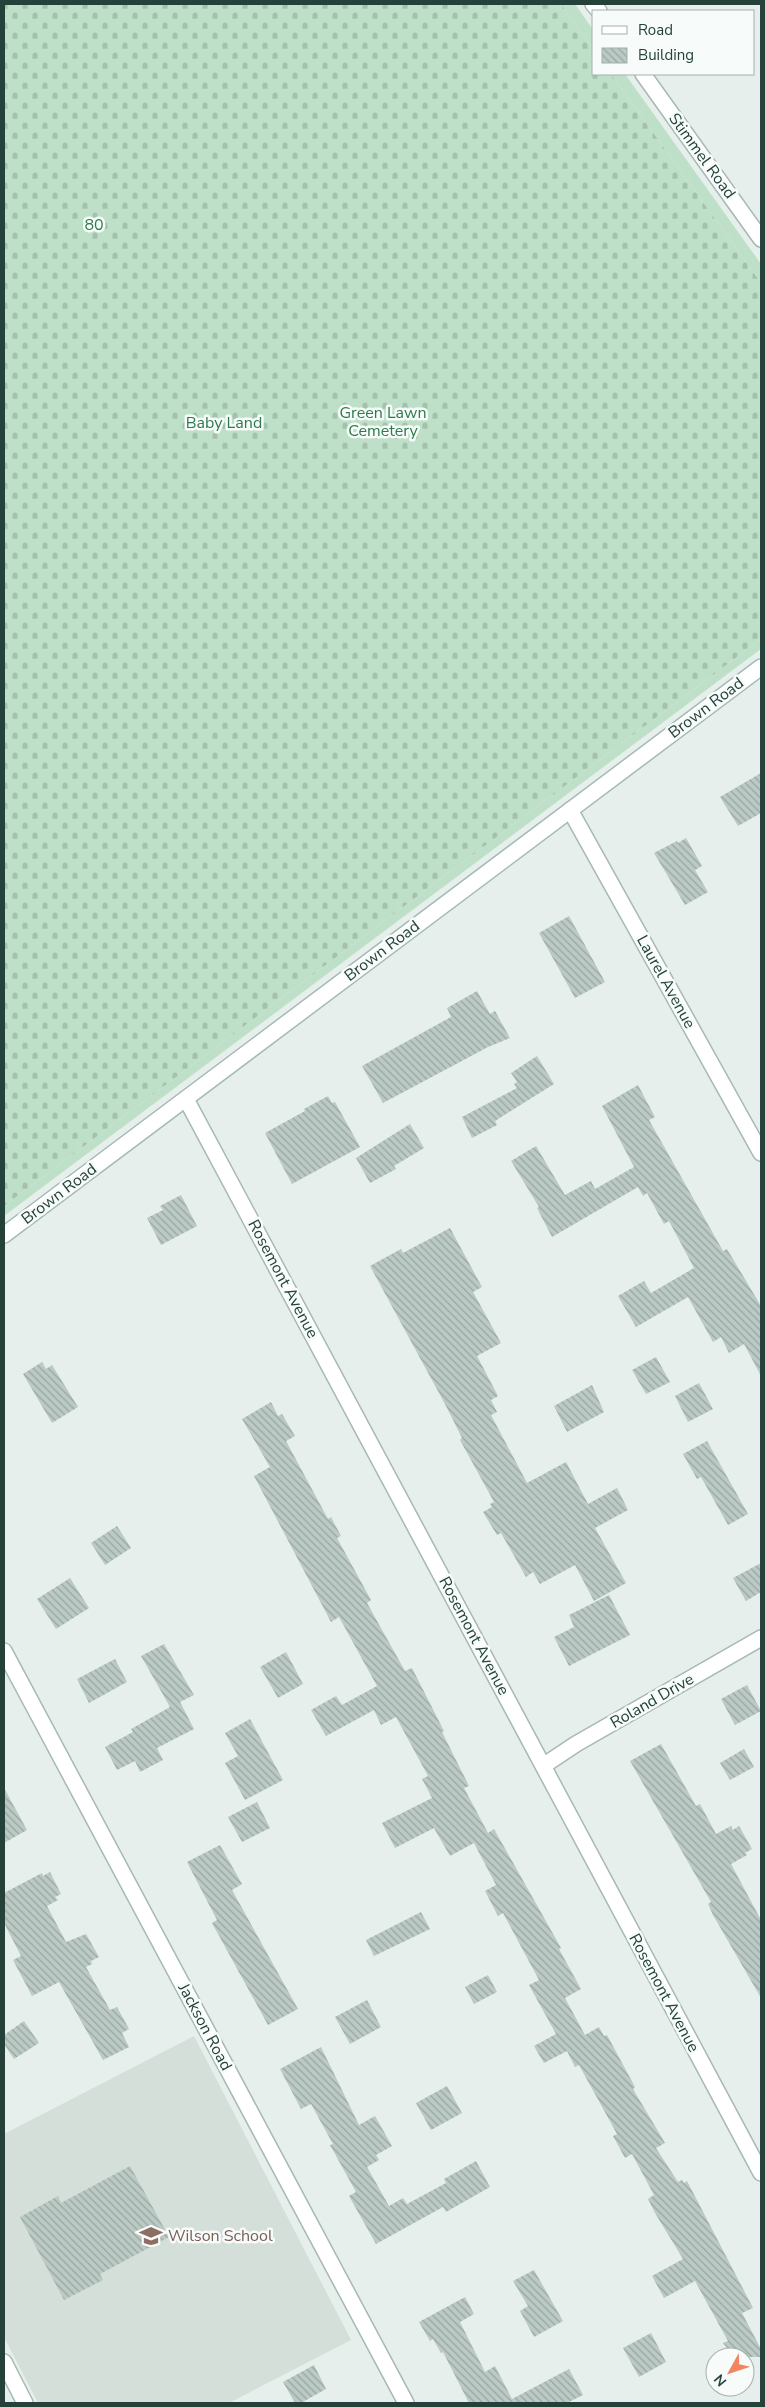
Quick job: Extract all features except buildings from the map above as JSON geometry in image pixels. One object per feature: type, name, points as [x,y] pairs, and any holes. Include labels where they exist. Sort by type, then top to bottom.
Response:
[{"type":"street","name":"Stimmel Road","points":[[644,75],[761,239]]},
{"type":"street","name":"Brown Road","points":[[4,1235],[761,667]]},
{"type":"street","name":"Laurel Avenue","points":[[570,810],[761,1153]]},
{"type":"street","name":"Rosemont Avenue","points":[[186,1099],[761,2173]]},
{"type":"street","name":"Roland Drive","points":[[543,1766],[576,1744],[761,1638]]},
{"type":"street","name":"Jackson Road","points":[[4,1651],[406,2403]]},
{"type":"street","points":[[4,2362],[25,2403]]},
{"type":"shaded area","name":"Wilson School","points":[[194,2036],[351,2340],[229,2403],[38,2403],[4,2337],[4,2134]]},
{"type":"green space","name":"Green Lawn Cemetery","points":[[4,4],[561,4],[592,47],[592,75],[612,75],[761,283],[761,639],[4,1206]]},
{"type":"green space","points":[[561,4],[575,4],[592,28],[592,47]]},
{"type":"green space","points":[[612,75],[626,75],[761,264],[761,283]]},
{"type":"green space","points":[[761,639],[761,649],[4,1216],[4,1206]]},
{"type":"place","name":"Wilson School","points":[[151,2236]]},
{"type":"park label","name":"80","points":[[94,225]]},
{"type":"park label","name":"Baby Land","points":[[224,423]]}]
